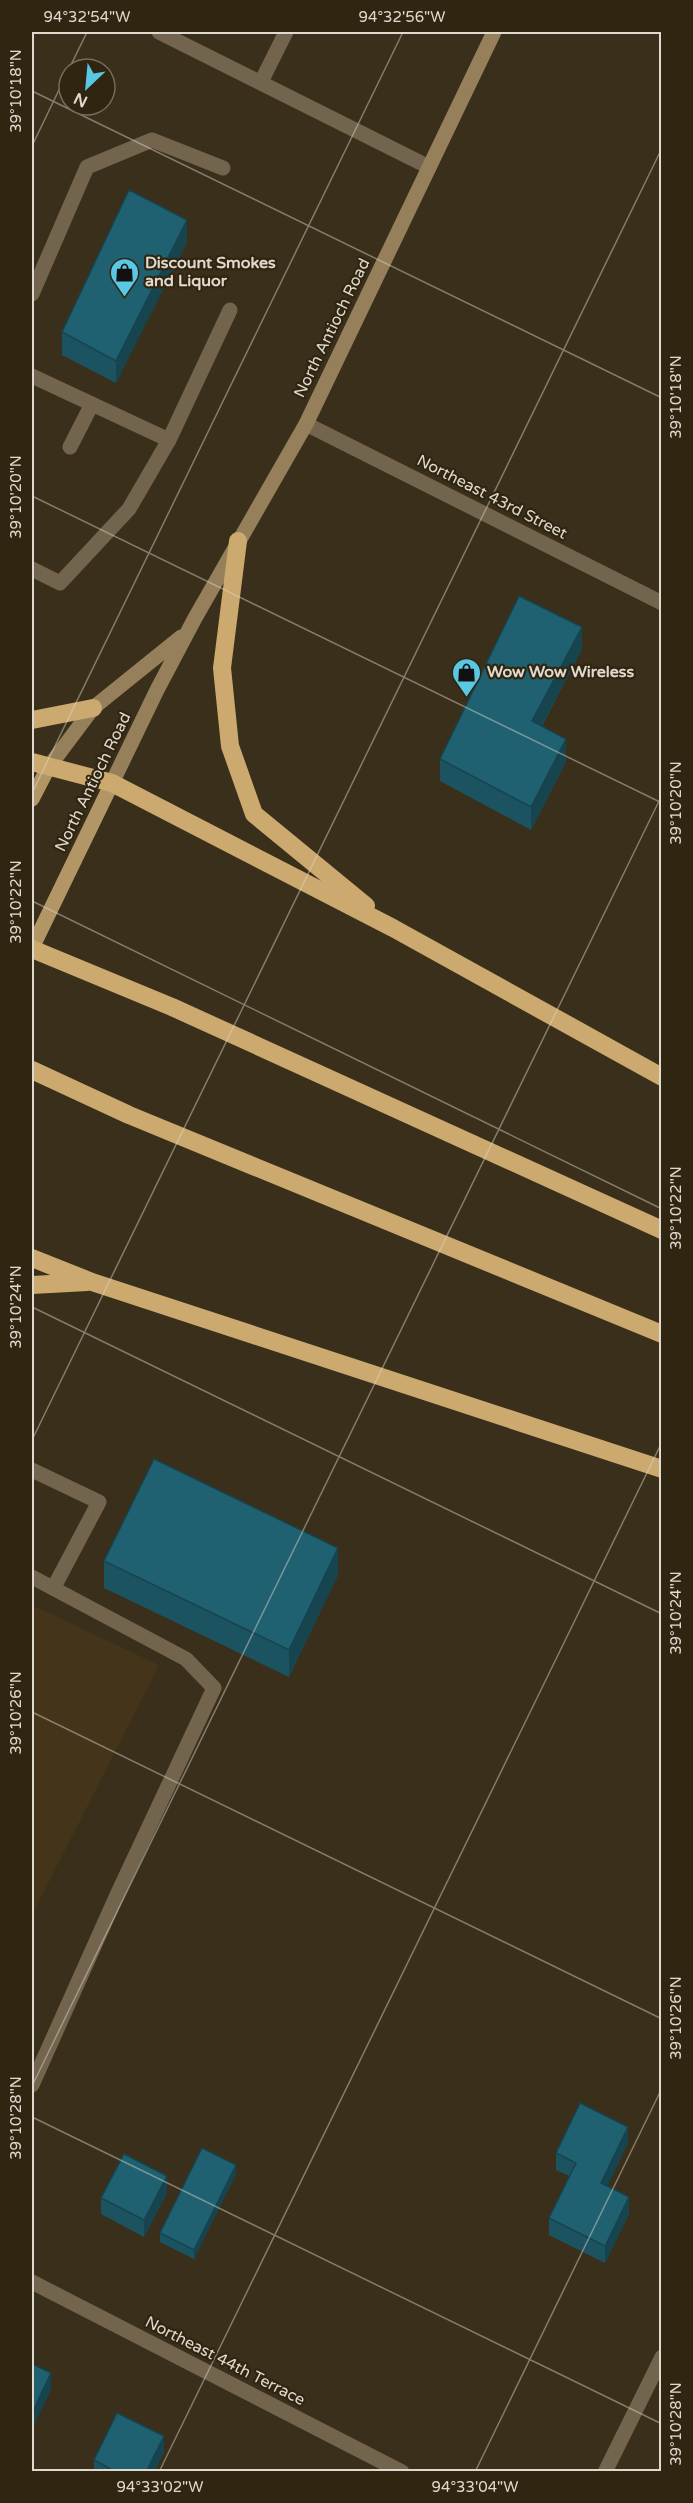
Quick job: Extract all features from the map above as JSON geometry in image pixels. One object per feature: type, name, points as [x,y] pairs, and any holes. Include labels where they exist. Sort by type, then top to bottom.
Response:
[{"type":"highway","points":[[238,541],[222,668],[230,746],[254,814],[393,928]]},
{"type":"highway","points":[[32,720],[93,708]]},
{"type":"highway","points":[[40,765],[112,783],[393,928],[662,1077]]},
{"type":"highway","points":[[32,949],[172,1007],[662,1230]]},
{"type":"highway","points":[[32,1070],[129,1115],[662,1334]]},
{"type":"highway","points":[[32,1258],[92,1282],[662,1468]]},
{"type":"highway","points":[[32,1285],[92,1282]]},
{"type":"main road","name":"North Antioch Road","points":[[32,949],[157,690],[238,541],[306,424],[494,32]]},
{"type":"main road","name":"North Antioch Road","points":[[32,799],[40,765],[93,708],[188,631]]},
{"type":"street","points":[[159,32],[429,167]]},
{"type":"street","points":[[261,82],[286,32]]},
{"type":"street","points":[[32,294],[87,167],[152,140],[223,168]]},
{"type":"street","points":[[32,569],[60,583],[129,509],[169,440],[230,310]]},
{"type":"street","points":[[32,376],[169,440]]},
{"type":"street","points":[[70,447],[92,404]]},
{"type":"street","name":"Northeast 43rd Street","points":[[306,424],[662,603]]},
{"type":"street","points":[[32,1470],[99,1502],[54,1587]]},
{"type":"street","points":[[32,1577],[186,1659],[214,1688],[117,1895],[32,2085]]},
{"type":"street","name":"Northeast 44th Terrace","points":[[32,2282],[402,2472]]},
{"type":"street","points":[[605,2472],[662,2357]]},
{"type":"shaded area","points":[[32,1605],[159,1665],[32,1915]]},
{"type":"building","name":"Discount Smokes and Liquor","points":[[129,190],[187,220],[116,361],[62,332]]},
{"type":"building","points":[[519,596],[582,627],[532,721],[566,739],[531,807],[440,759]]},
{"type":"building","points":[[154,1459],[338,1548],[289,1650],[104,1561]]},
{"type":"building","points":[[580,2103],[628,2127],[601,2183],[629,2197],[605,2246],[549,2218],[576,2163],[556,2153]]},
{"type":"building","points":[[202,2148],[236,2165],[194,2250],[160,2233]]},
{"type":"building","points":[[124,2154],[167,2176],[144,2220],[101,2198]]},
{"type":"building","points":[[32,2364],[51,2373],[32,2413]]},
{"type":"building","points":[[117,2413],[164,2436],[146,2472],[116,2472],[94,2460]]},
{"type":"place","name":"Discount Smokes and Liquor","points":[[124,298]]},
{"type":"place","name":"Wow Wow Wireless","points":[[466,698]]}]
